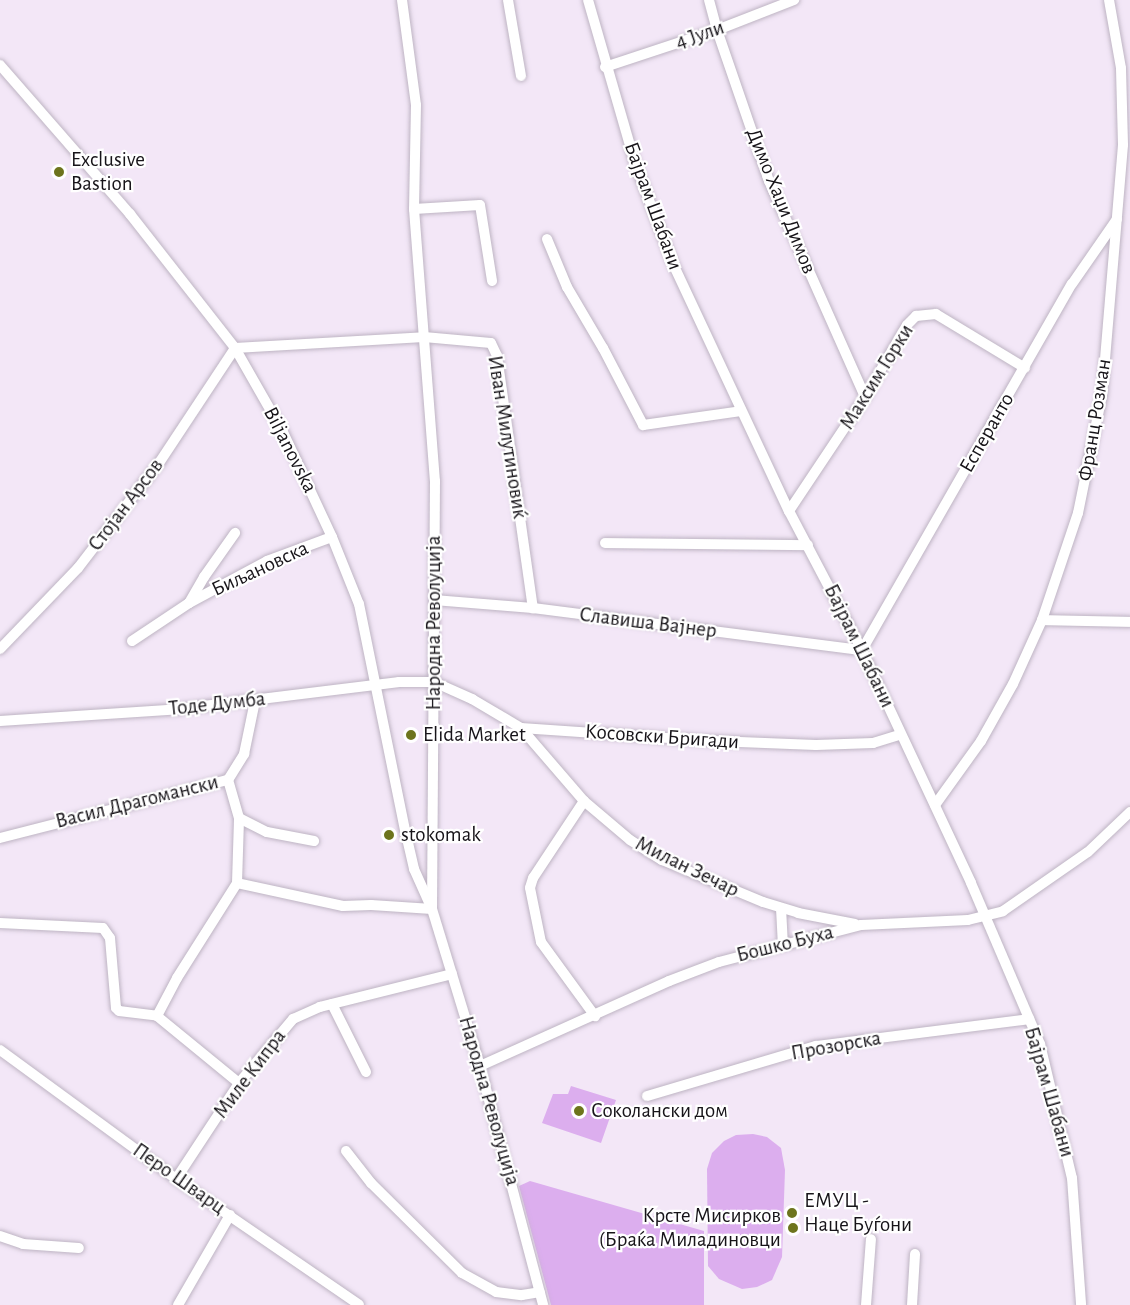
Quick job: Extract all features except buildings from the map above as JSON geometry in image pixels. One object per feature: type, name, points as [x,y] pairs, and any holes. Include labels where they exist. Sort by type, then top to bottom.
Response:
[{"type":"street","name":"Народна Револуција","points":[[402,0],[416,105],[414,209],[435,481],[432,909],[480,1066],[543,1305]]},
{"type":"street","points":[[508,0],[520,76]]},
{"type":"street","name":"Бајрам Шабани","points":[[588,0],[605,67],[654,217],[741,411],[789,511],[862,650],[900,735],[935,805],[1040,1044],[1055,1097],[1072,1178],[1081,1305]]},
{"type":"street","name":"Димо Хаџи Димов","points":[[709,0],[717,30],[769,181],[865,397]]},
{"type":"street","name":"4 Јули","points":[[605,67],[717,30],[794,0]]},
{"type":"street","name":"Франц Розман","points":[[935,805],[997,714],[1042,620],[1078,513],[1098,416],[1108,333],[1123,145],[1121,68],[1109,0]]},
{"type":"street","name":"Biljanovska","points":[[0,65],[130,213],[235,348],[283,432],[332,537],[359,604],[405,834],[414,869],[432,909]]},
{"type":"street","points":[[414,209],[480,205],[492,281]]},
{"type":"street","name":"Есперанто","points":[[862,650],[1072,284],[1117,219]]},
{"type":"street","points":[[546,239],[567,287],[603,348],[643,425],[741,411]]},
{"type":"street","name":"Максим Горки","points":[[789,511],[865,397],[907,325],[922,314],[936,314],[1025,368]]},
{"type":"street","name":"Иван Милутиновиќ","points":[[235,348],[424,337],[484,340],[495,347],[533,608]]},
{"type":"street","name":"Стојан Арсов","points":[[0,649],[78,568],[159,463],[235,348]]},
{"type":"street","name":"Биљановска","points":[[189,603],[235,533]]},
{"type":"street","name":"Биљановска","points":[[132,641],[189,603],[267,561],[332,537]]},
{"type":"street","points":[[604,543],[808,545]]},
{"type":"street","name":"Славиша Вајнер","points":[[434,600],[533,608],[862,650]]},
{"type":"street","points":[[1042,620],[1130,622]]},
{"type":"street","name":"Тоде Думба","points":[[0,721],[255,701],[377,685],[434,682]]},
{"type":"street","name":"Косовски Бригади","points":[[434,682],[472,699],[521,728],[714,741],[816,744],[873,743],[900,735]]},
{"type":"street","name":"Васил Драгомански","points":[[0,838],[228,780],[244,754],[255,701]]},
{"type":"street","name":"Милан Зечар","points":[[521,728],[584,801],[630,840],[662,860],[709,881],[781,908],[861,925]]},
{"type":"street","points":[[157,1016],[177,978],[237,883],[239,818],[228,780]]},
{"type":"street","points":[[584,801],[533,878],[530,888],[541,942],[595,1016]]},
{"type":"street","points":[[986,917],[1003,911],[1042,886],[1088,852],[1130,812]]},
{"type":"street","points":[[239,818],[267,832],[314,841]]},
{"type":"street","points":[[237,883],[343,906],[371,904],[432,909]]},
{"type":"street","points":[[781,908],[783,943]]},
{"type":"street","name":"Бошко Буха","points":[[480,1066],[699,969],[783,943],[861,925],[986,917]]},
{"type":"street","points":[[0,923],[103,928],[111,938],[116,1008],[123,1013],[157,1016],[239,1083]]},
{"type":"street","name":"Миле Кипра","points":[[176,1179],[239,1083],[292,1018],[332,1004],[452,974]]},
{"type":"street","points":[[332,1004],[366,1071]]},
{"type":"street","name":"Прозорска","points":[[647,1096],[816,1046],[1029,1019]]},
{"type":"street","name":"Перо Шварц","points":[[0,1050],[176,1179],[359,1305]]},
{"type":"street","points":[[346,1151],[371,1183],[462,1273],[496,1292],[522,1295],[540,1292]]},
{"type":"street","points":[[178,1305],[230,1215]]},
{"type":"street","points":[[0,1236],[23,1244],[79,1248]]},
{"type":"street","points":[[866,1305],[871,1239]]},
{"type":"street","points":[[912,1305],[915,1254]]},
{"type":"shaded area","name":"Соколански дом","points":[[571,1086],[616,1100],[601,1143],[542,1123],[553,1094],[568,1094]]},
{"type":"shaded area","points":[[753,1134],[767,1137],[781,1148],[785,1170],[782,1257],[772,1280],[757,1287],[742,1289],[719,1279],[708,1266],[707,1169],[712,1153],[724,1141],[736,1135]]},
{"type":"shaded area","points":[[530,1181],[704,1231],[704,1305],[551,1305],[519,1186]]},
{"type":"place","name":"Exclusive Bastion","points":[[59,172]]},
{"type":"place","name":"Elida Market","points":[[411,735]]},
{"type":"place","name":"stokomak","points":[[389,835]]},
{"type":"place","name":"Соколански дом","points":[[579,1111]]},
{"type":"place","name":"ЕМУЦ - Наце Буѓони","points":[[792,1213]]},
{"type":"place","name":"Крсте Мисирков (Браќа Миладиновци","points":[[793,1228]]}]
